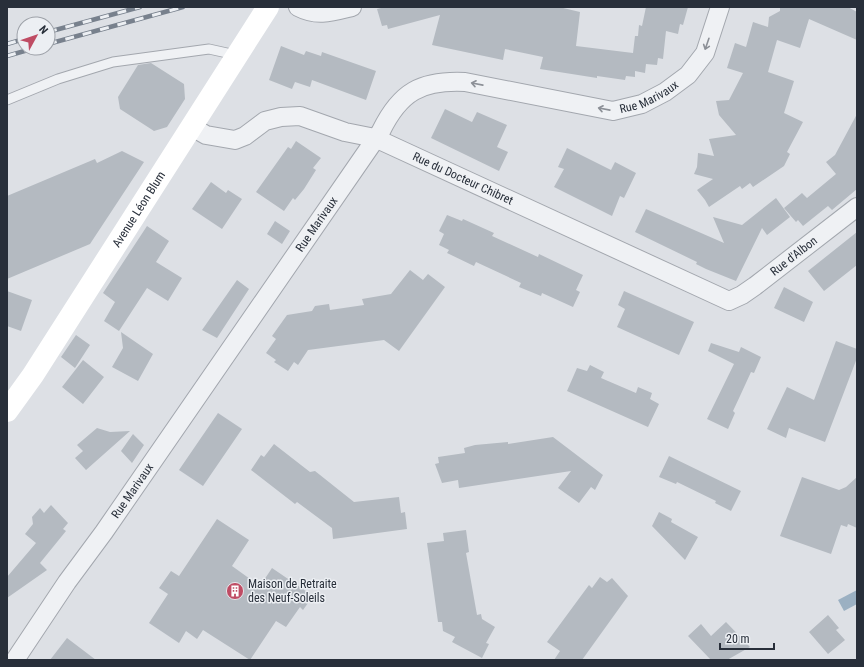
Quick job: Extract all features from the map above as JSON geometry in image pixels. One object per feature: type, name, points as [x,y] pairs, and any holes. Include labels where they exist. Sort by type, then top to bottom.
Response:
[{"type":"main road","name":"Avenue Léon Blum","points":[[7,411],[33,375],[268,7]]},
{"type":"street","points":[[298,7],[315,14],[325,14],[352,7]]},
{"type":"street","name":"Rue Marivaux","points":[[15,660],[67,582],[109,526],[380,131],[390,112],[406,95],[428,85],[445,81],[465,82],[613,111],[642,104],[665,92],[688,76],[704,52],[720,7]]},
{"type":"street","name":"Rue du Docteur Chibret","points":[[192,128],[206,135],[235,140],[245,136],[264,121],[282,117],[300,116],[345,132],[375,138],[729,301]]},
{"type":"street","name":"Rue d'Albon","points":[[729,301],[742,295],[755,286],[857,207]]},
{"type":"lane","points":[[7,100],[58,79],[113,62],[209,49],[238,55]]},
{"type":"water","points":[[857,590],[857,604],[844,611],[838,600]]},
{"type":"building","points":[[385,7],[559,7],[580,12],[576,46],[633,53],[635,36],[638,36],[639,25],[642,26],[646,7],[688,7],[683,25],[680,24],[678,34],[666,31],[663,59],[658,58],[657,65],[646,64],[645,73],[635,71],[635,77],[626,76],[625,80],[597,76],[597,78],[540,69],[543,57],[505,49],[503,60],[432,45],[440,15],[388,29],[387,25],[382,26],[377,9]]},
{"type":"building","points":[[780,7],[848,7],[857,12],[857,40],[809,19],[800,48],[777,40],[768,72],[794,81],[784,113],[803,122],[787,152],[790,154],[784,166],[753,187],[750,183],[742,189],[740,186],[709,207],[697,190],[713,179],[694,174],[697,167],[698,153],[714,156],[709,139],[736,135],[719,115],[716,101],[729,100],[743,73],[727,68],[735,43],[746,47],[753,22],[768,27],[769,17],[780,11]]},
{"type":"building","points":[[281,46],[304,55],[306,51],[321,56],[322,52],[376,71],[366,100],[312,80],[310,87],[295,82],[292,89],[269,80]]},
{"type":"building","points":[[151,63],[184,84],[185,99],[167,127],[154,131],[120,109],[118,97],[138,65]]},
{"type":"building","points":[[445,109],[472,122],[477,112],[507,125],[497,147],[508,152],[499,171],[431,138]]},
{"type":"building","points":[[857,114],[857,189],[832,210],[828,206],[803,226],[798,220],[796,222],[784,208],[802,193],[807,198],[836,174],[826,162],[835,155]]},
{"type":"building","points":[[296,141],[321,158],[313,168],[316,170],[304,189],[295,200],[293,198],[284,211],[256,192],[288,147],[291,149]]},
{"type":"building","points":[[567,148],[611,170],[615,162],[636,173],[624,198],[620,196],[612,216],[554,187],[564,169],[558,167]]},
{"type":"building","points":[[122,151],[144,162],[90,244],[7,279],[7,196],[95,159],[97,163]]},
{"type":"building","points":[[211,182],[226,193],[228,190],[242,199],[222,229],[192,209]]},
{"type":"building","points":[[776,198],[790,217],[767,235],[762,228],[736,281],[706,269],[696,264],[697,262],[635,232],[646,209],[724,243],[713,217],[742,225]]},
{"type":"building","points":[[447,215],[462,221],[463,219],[494,233],[492,236],[538,257],[539,254],[583,275],[576,290],[580,292],[573,307],[542,293],[541,296],[519,287],[521,283],[476,262],[474,266],[447,253],[449,250],[439,245],[444,234],[439,231]]},
{"type":"building","points":[[275,221],[290,231],[282,244],[267,234]]},
{"type":"building","points":[[147,226],[169,241],[156,262],[182,278],[168,301],[147,288],[119,331],[104,321],[115,302],[103,293]]},
{"type":"building","points":[[857,232],[857,265],[824,291],[808,271]]},
{"type":"building","points":[[410,270],[423,280],[428,274],[445,287],[399,351],[384,340],[308,350],[298,365],[294,362],[288,371],[274,362],[276,360],[266,353],[276,339],[272,336],[287,315],[312,311],[315,306],[329,304],[330,310],[364,305],[362,299],[391,294]]},
{"type":"building","points":[[237,280],[249,289],[217,338],[202,330]]},
{"type":"building","points":[[784,287],[813,302],[804,322],[774,308]]},
{"type":"building","points":[[7,291],[32,300],[21,331],[7,326]]},
{"type":"building","points":[[624,291],[694,322],[679,355],[617,327],[625,309],[618,305]]},
{"type":"building","points":[[121,332],[153,354],[138,381],[112,367],[123,348]]},
{"type":"building","points":[[76,335],[90,345],[75,368],[61,357]]},
{"type":"building","points":[[836,341],[857,349],[857,358],[825,442],[789,428],[786,438],[767,429],[787,387],[814,400]]},
{"type":"building","points":[[711,343],[739,352],[741,347],[761,357],[754,373],[751,372],[733,411],[735,413],[728,429],[707,419],[734,364],[708,351]]},
{"type":"building","points":[[83,360],[104,377],[83,404],[62,387]]},
{"type":"building","points":[[590,365],[604,372],[601,378],[636,393],[638,387],[652,393],[650,399],[659,404],[648,427],[567,391],[577,368],[587,371]]},
{"type":"building","points":[[218,413],[242,429],[203,486],[179,470]]},
{"type":"building","points":[[97,428],[110,432],[130,431],[86,470],[75,458],[83,451],[77,445]]},
{"type":"building","points":[[133,434],[144,445],[132,463],[121,451]]},
{"type":"building","points":[[553,437],[603,475],[595,490],[591,487],[579,503],[558,488],[571,471],[459,488],[458,480],[442,483],[435,464],[439,463],[438,457],[465,453],[464,448],[475,445],[508,442],[508,444]]},
{"type":"building","points":[[274,444],[310,472],[315,471],[354,502],[399,497],[401,513],[405,512],[407,529],[333,539],[332,528],[297,502],[295,504],[251,470],[261,455],[264,457]]},
{"type":"building","points":[[669,456],[741,491],[731,511],[715,503],[716,501],[677,482],[676,484],[659,477]]},
{"type":"building","points":[[802,477],[839,490],[846,487],[857,477],[857,528],[848,524],[847,527],[841,525],[831,554],[780,536]]},
{"type":"building","points":[[51,505],[68,523],[63,529],[66,531],[40,563],[47,570],[7,598],[7,577],[36,543],[25,534],[33,524],[32,517],[40,508],[44,513]]},
{"type":"building","points":[[659,512],[672,519],[671,522],[698,537],[685,560],[652,526]]},
{"type":"building","name":"Maison de Retraite des Neuf-Soleils","points":[[217,519],[249,540],[232,566],[260,586],[272,568],[313,596],[303,610],[300,607],[286,627],[276,621],[250,660],[203,630],[197,639],[186,631],[179,643],[149,623],[168,594],[159,588],[171,571],[179,576]]},
{"type":"building","points":[[466,530],[469,552],[466,553],[477,615],[481,614],[482,619],[495,627],[486,643],[489,644],[482,658],[452,642],[455,637],[443,631],[442,622],[438,622],[427,543],[444,541],[443,533]]},
{"type":"building","points":[[600,577],[607,582],[612,578],[628,596],[582,660],[554,660],[560,651],[547,642],[589,585],[592,588]]},
{"type":"building","points":[[828,615],[839,628],[836,630],[845,640],[828,654],[809,632]]},
{"type":"building","points":[[726,622],[750,647],[727,660],[711,660],[688,636],[701,624],[711,636]]},
{"type":"building","points":[[67,638],[96,660],[50,660]]},
{"type":"railway","points":[[56,30],[140,7]]},
{"type":"railway","points":[[56,42],[183,7]]},
{"type":"railway","points":[[7,44],[16,41]]},
{"type":"railway","points":[[7,56],[16,53]]},
{"type":"place","name":"Maison de Retraite des Neuf-Soleils","points":[[235,591]]}]
